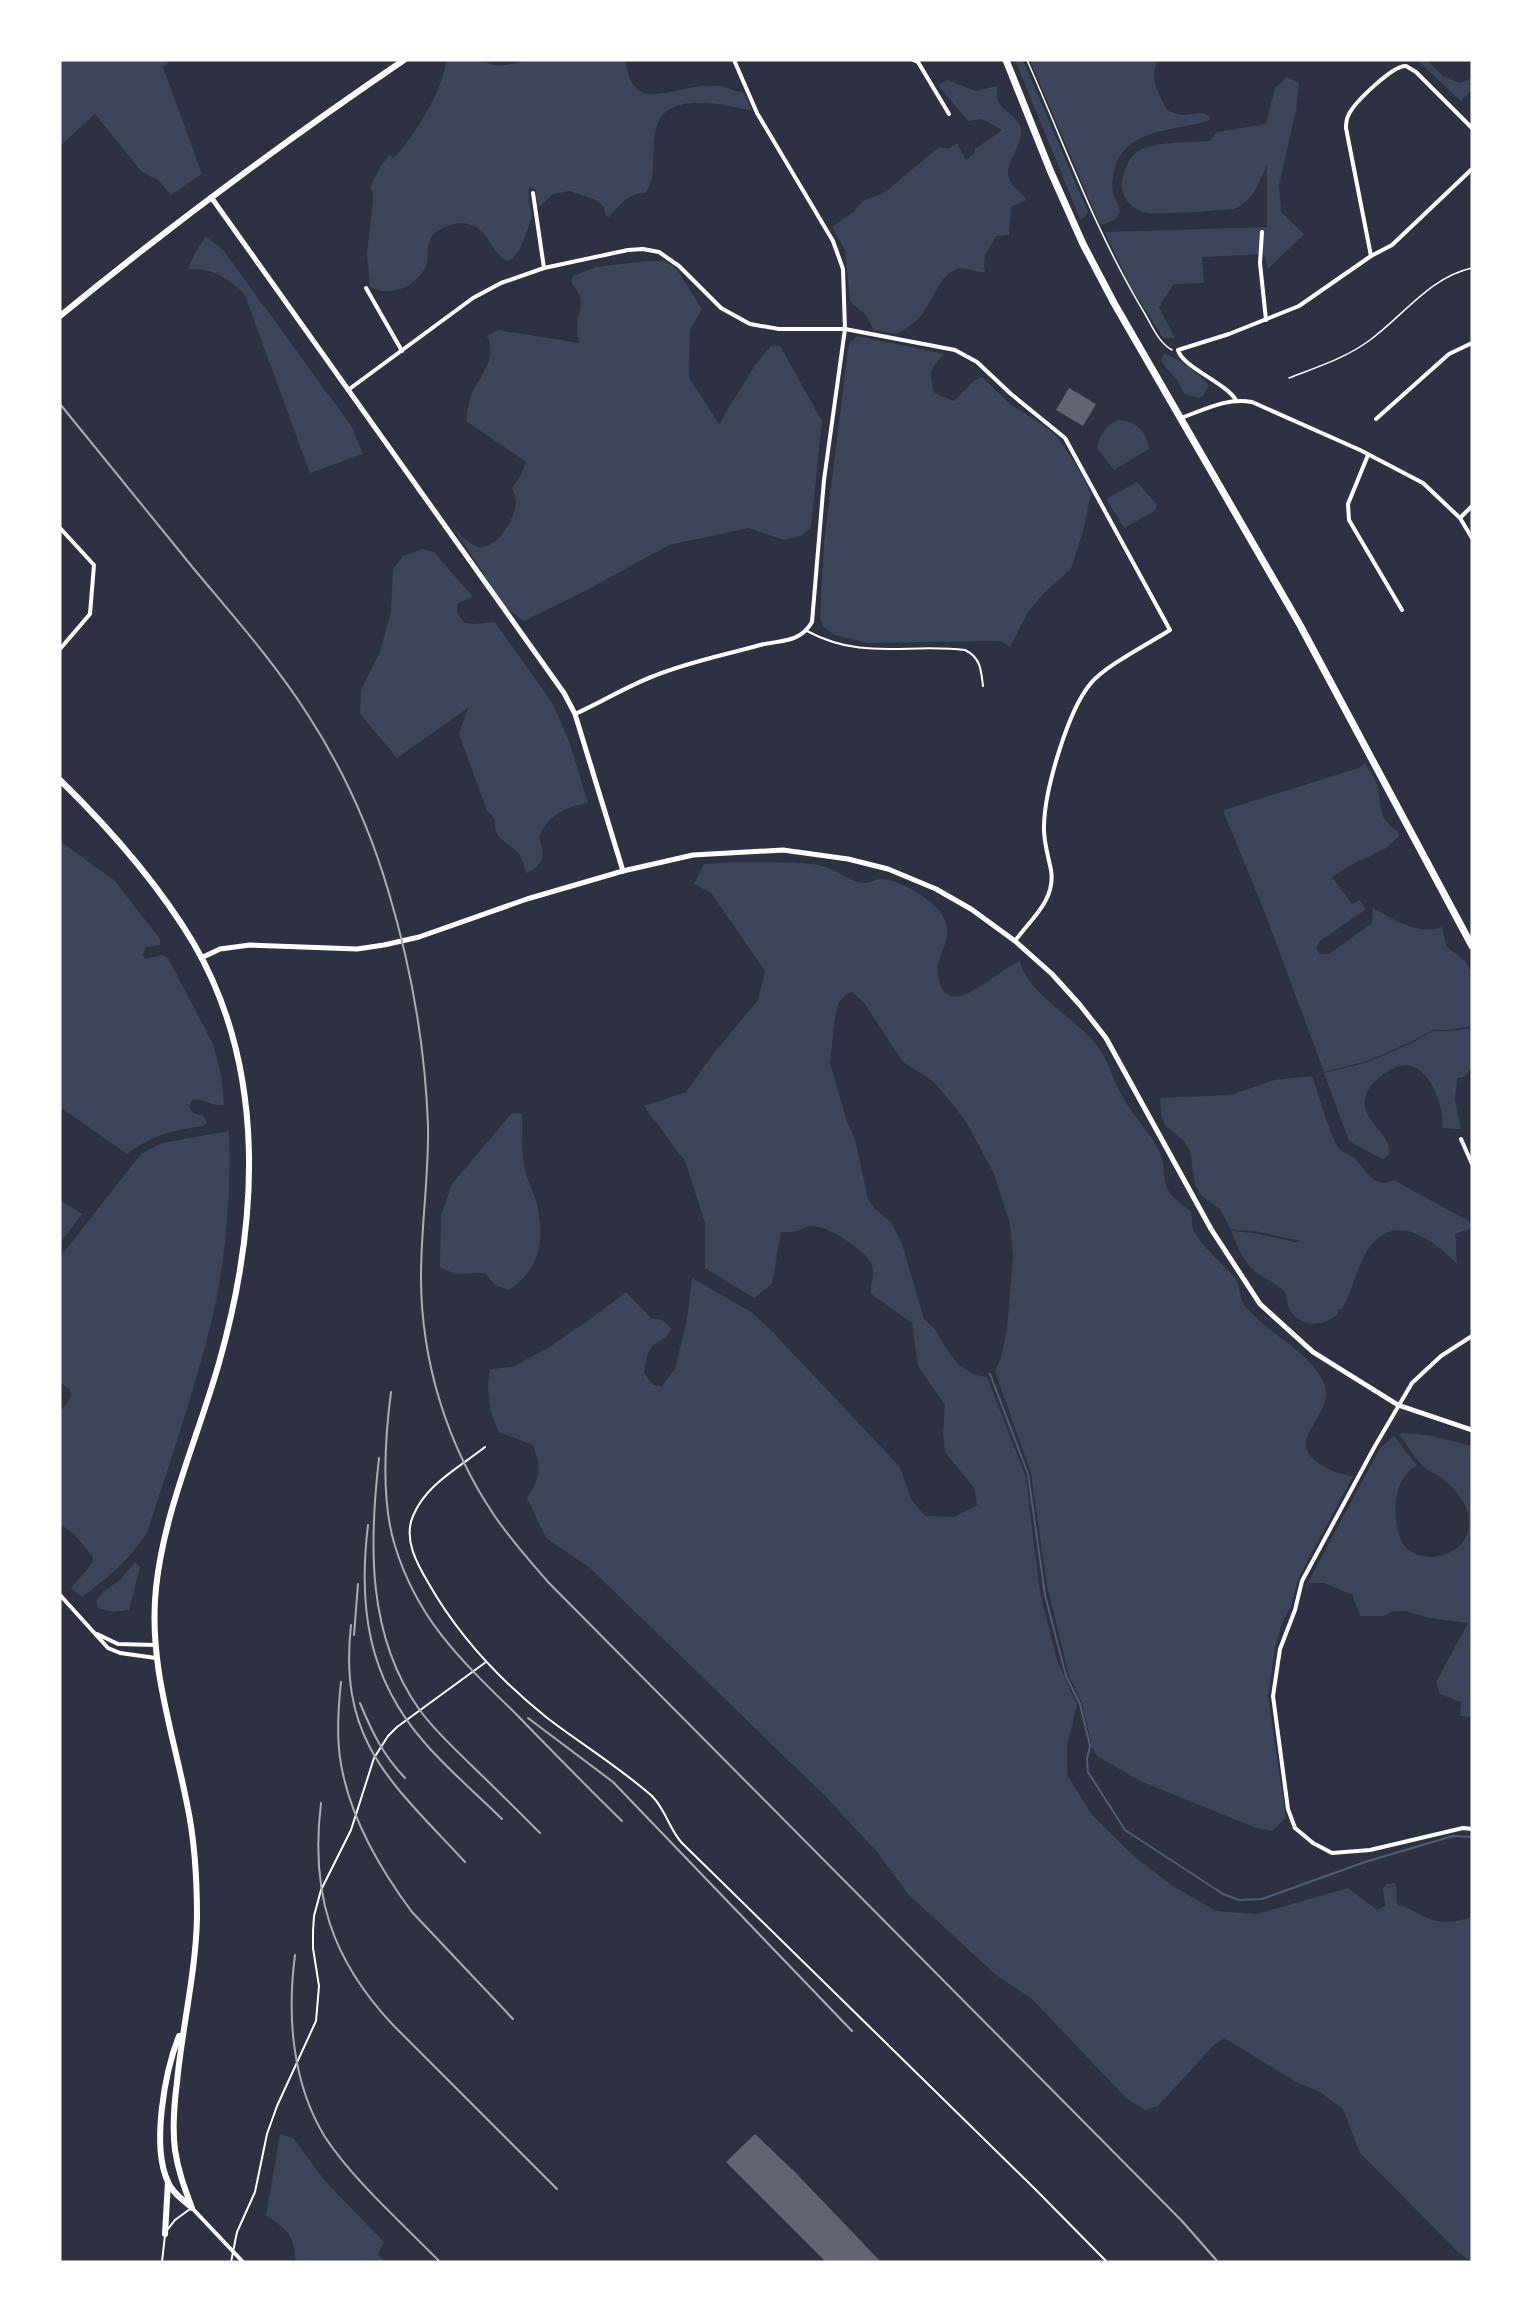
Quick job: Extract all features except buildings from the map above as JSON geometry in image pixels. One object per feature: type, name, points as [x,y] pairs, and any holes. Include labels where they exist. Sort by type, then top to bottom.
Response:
[{"type":"highway","points":[[1006,60],[1050,170],[1083,244],[1114,303],[1300,625],[1472,946]]},
{"type":"main road","points":[[60,316],[211,197],[321,116],[404,60]]},
{"type":"main road","points":[[60,780],[126,849],[192,941],[201,958],[228,1025],[243,1079],[250,1146],[249,1192],[240,1265],[227,1333],[178,1493],[161,1556],[155,1598],[156,1659],[165,1711],[188,1807],[195,1879],[195,1940],[173,2126],[178,2167],[192,2208]]},
{"type":"main road","points":[[165,2235],[168,2182],[161,2148],[161,2119],[171,2060],[183,2027]]},
{"type":"main road","points":[[168,2182],[178,2196],[192,2208]]},
{"type":"street","points":[[575,714],[655,675],[772,642],[797,638],[807,631],[814,613],[824,480],[845,329],[845,288],[839,254],[758,113],[734,60]]},
{"type":"street","points":[[913,60],[918,62],[950,114]]},
{"type":"street","points":[[1371,256],[1346,128],[1346,120],[1359,101],[1400,66],[1410,67],[1472,128]]},
{"type":"street","points":[[1236,400],[1228,389],[1180,356],[1178,350],[1229,334],[1299,306],[1371,256],[1392,245],[1472,170]]},
{"type":"street","points":[[533,193],[544,268]]},
{"type":"street","points":[[211,197],[564,693],[575,714],[623,871]]},
{"type":"street","points":[[1262,232],[1260,263],[1266,320]]},
{"type":"street","points":[[348,390],[483,292],[512,278],[544,268],[628,250],[651,250],[666,256],[721,308],[750,324],[779,329],[845,329],[955,350],[970,356],[1011,394],[1060,432],[1099,497],[1170,630],[1099,675],[1084,694],[1062,741],[1044,812],[1045,845],[1052,874],[1048,895],[1040,912],[1015,941]]},
{"type":"street","points":[[366,288],[402,351]]},
{"type":"street","points":[[1376,419],[1449,354],[1472,343]]},
{"type":"street","points":[[1181,418],[1226,402],[1236,400],[1252,402],[1423,483],[1460,518],[1472,538]]},
{"type":"street","points":[[1368,455],[1348,504],[1349,520],[1401,610]]},
{"type":"street","points":[[1460,518],[1472,506]]},
{"type":"street","points":[[60,528],[94,565],[90,614],[60,649]]},
{"type":"street","points":[[201,958],[220,949],[250,945],[357,949],[384,945],[419,937],[527,899],[623,871],[693,855],[783,850],[848,859],[888,869],[936,889],[971,909],[1015,941],[1052,974],[1080,1005],[1106,1038],[1211,1229],[1260,1304],[1313,1352],[1398,1405],[1472,1430]]},
{"type":"street","points":[[1461,1139],[1472,1164]]},
{"type":"street","points":[[1472,1336],[1441,1356],[1412,1383],[1398,1405],[1302,1581],[1295,1610],[1280,1649],[1273,1696],[1288,1809],[1295,1828],[1313,1843],[1332,1853],[1370,1850],[1463,1828],[1472,1829]]},
{"type":"street","points":[[60,1595],[102,1643],[112,1651],[156,1659]]},
{"type":"street","points":[[94,1632],[118,1644],[155,1645]]},
{"type":"street","points":[[192,2208],[243,2262]]},
{"type":"lane","points":[[807,631],[829,642],[862,650],[965,650],[976,657],[980,665],[983,686]]},
{"type":"lane","points":[[485,1447],[427,1493],[412,1518],[410,1530],[414,1556],[441,1605],[486,1662],[544,1715],[652,1796],[662,1807],[676,1837],[1107,2262]]},
{"type":"lane","points":[[231,2262],[237,2232],[255,2192],[267,2134],[277,2106],[316,2021],[319,1986],[313,1948],[314,1916],[321,1890],[351,1830],[374,1758],[397,1727],[486,1662]]},
{"type":"lane","points":[[162,2262],[165,2235],[175,2220],[192,2208]]},
{"type":"path","points":[[1027,60],[1079,187],[1119,270],[1161,340],[1180,356]]},
{"type":"path","points":[[1289,378],[1353,351],[1369,341],[1428,290],[1455,273],[1472,268]]},
{"type":"shaded area","points":[[60,60],[171,60],[163,67],[202,174],[171,195],[158,180],[142,172],[95,114],[60,146]]},
{"type":"shaded area","points":[[446,60],[484,60],[498,65],[525,60],[626,60],[629,76],[635,87],[643,92],[652,94],[702,86],[723,86],[743,92],[752,111],[702,103],[677,106],[667,111],[657,125],[652,178],[648,190],[629,197],[609,217],[606,216],[603,206],[596,200],[570,191],[553,194],[538,208],[535,189],[530,187],[528,191],[532,218],[520,249],[511,260],[506,261],[501,257],[481,231],[475,227],[463,223],[451,225],[431,237],[428,245],[428,259],[420,276],[408,286],[400,289],[378,290],[370,287],[367,253],[373,200],[373,192],[370,189],[384,162],[390,154],[394,158],[402,149],[427,112],[440,85]]},
{"type":"shaded area","points":[[1015,60],[1023,60],[1088,212],[1084,218],[1080,219]]},
{"type":"shaded area","points":[[1030,60],[1158,60],[1155,67],[1155,80],[1168,111],[1181,115],[1204,113],[1209,116],[1210,120],[1157,132],[1133,143],[1123,152],[1115,166],[1112,184],[1120,210],[1119,214],[1110,222],[1100,225]]},
{"type":"shaded area","points":[[1417,60],[1427,60],[1443,76],[1460,83],[1472,78],[1472,89],[1461,101]]},
{"type":"shaded area","points":[[1287,77],[1299,83],[1296,110],[1279,185],[1281,212],[1304,234],[1268,269],[1264,254],[1202,257],[1204,283],[1174,284],[1159,307],[1175,338],[1163,338],[1129,284],[1105,232],[1267,227],[1267,165],[1252,195],[1234,209],[1158,213],[1142,212],[1126,200],[1122,184],[1126,166],[1132,156],[1141,149],[1156,145],[1210,141],[1217,132],[1266,124],[1275,88]]},
{"type":"shaded area","points":[[947,80],[976,91],[997,86],[999,102],[1020,125],[1021,136],[1008,169],[1008,176],[1026,200],[1011,207],[1009,235],[996,236],[986,253],[985,272],[964,268],[951,272],[942,281],[922,314],[912,324],[896,334],[874,330],[865,314],[850,302],[845,250],[832,227],[853,212],[863,201],[885,192],[938,148],[950,148],[957,143],[966,160],[975,153],[975,149],[1002,130],[982,119],[968,121],[938,85]]},
{"type":"shaded area","points":[[206,236],[224,251],[352,427],[363,454],[310,473],[244,293],[231,282],[212,272],[188,269]]},
{"type":"shaded area","points":[[665,261],[677,269],[702,309],[690,330],[689,378],[719,424],[755,365],[771,346],[780,346],[822,421],[811,527],[801,536],[784,540],[749,528],[669,545],[524,621],[505,607],[453,527],[468,542],[479,547],[486,547],[499,538],[513,516],[516,502],[512,488],[520,477],[526,462],[466,421],[471,396],[484,372],[491,351],[487,336],[498,330],[579,343],[577,324],[581,303],[571,282],[573,276],[596,267]]},
{"type":"shaded area","points":[[857,336],[944,354],[933,368],[934,393],[954,401],[975,380],[982,377],[1010,404],[1046,427],[1059,439],[1083,476],[1091,494],[1083,531],[1071,569],[1044,593],[1028,612],[1010,647],[1001,641],[868,643],[834,635],[824,627],[820,618],[824,542],[849,343]]},
{"type":"shaded area","points":[[1164,354],[1181,362],[1206,381],[1209,385],[1203,396],[1199,398],[1184,394],[1161,359]]},
{"type":"shaded area","points":[[1118,420],[1130,422],[1140,428],[1146,437],[1149,449],[1114,470],[1097,448],[1104,431]]},
{"type":"shaded area","points":[[1137,482],[1157,505],[1155,511],[1124,528],[1106,499]]},
{"type":"shaded area","points":[[422,549],[434,552],[473,597],[458,603],[457,613],[465,623],[495,622],[553,704],[570,744],[588,803],[565,810],[546,824],[539,838],[542,859],[537,867],[526,873],[519,854],[502,840],[496,831],[495,819],[487,811],[459,734],[468,708],[397,758],[360,714],[361,690],[380,652],[391,611],[393,569],[403,556]]},
{"type":"shaded area","points":[[1365,763],[1377,785],[1383,816],[1399,836],[1386,848],[1359,860],[1332,877],[1352,904],[1359,900],[1366,909],[1320,941],[1316,948],[1320,954],[1329,954],[1372,923],[1373,908],[1398,922],[1415,928],[1424,930],[1442,927],[1446,946],[1465,961],[1471,971],[1472,1026],[1433,1030],[1368,1061],[1324,1072],[1224,810],[1359,768]]},
{"type":"shaded area","points":[[60,841],[115,881],[160,939],[160,945],[145,948],[143,955],[145,959],[162,955],[168,958],[213,1044],[221,1073],[224,1105],[192,1100],[189,1107],[193,1113],[204,1116],[207,1123],[203,1126],[163,1134],[127,1154],[60,1107]]},
{"type":"shaded area","points":[[737,862],[819,865],[861,883],[883,879],[918,893],[936,907],[946,924],[946,942],[940,958],[938,976],[941,988],[950,995],[967,994],[1020,961],[1032,984],[1099,1048],[1129,1108],[1159,1150],[1163,1160],[1167,1188],[1191,1211],[1193,1230],[1234,1277],[1244,1305],[1262,1323],[1303,1355],[1322,1379],[1326,1392],[1325,1403],[1309,1433],[1306,1443],[1308,1452],[1324,1467],[1353,1476],[1298,1579],[1291,1606],[1282,1623],[1275,1648],[1268,1697],[1286,1818],[1272,1831],[1256,1828],[1140,1781],[1097,1756],[1092,1747],[1082,1703],[1069,1676],[1047,1586],[1031,1474],[995,1371],[1001,1358],[1007,1329],[1013,1256],[1010,1224],[994,1174],[968,1125],[955,1107],[933,1081],[903,1062],[865,1004],[852,992],[839,1002],[830,1063],[847,1122],[855,1139],[868,1199],[875,1209],[891,1222],[902,1244],[924,1319],[935,1329],[959,1365],[975,1375],[987,1377],[1026,1477],[1040,1592],[1057,1660],[1077,1705],[1067,1745],[1067,1774],[1092,1815],[1133,1855],[1171,1885],[1216,1911],[1257,1914],[1348,1888],[1377,1910],[1385,1906],[1383,1888],[1387,1884],[1395,1883],[1398,1906],[1443,1922],[1472,1917],[1472,2262],[1458,2252],[1360,2153],[1343,2109],[1320,2092],[1296,2082],[1224,2038],[1213,2046],[1158,2106],[1145,2110],[1126,2098],[1032,1999],[996,1975],[908,1894],[878,1853],[826,1797],[590,1568],[546,1538],[527,1498],[539,1472],[536,1454],[533,1445],[499,1432],[489,1402],[490,1369],[512,1367],[548,1348],[626,1292],[651,1318],[662,1320],[671,1328],[666,1338],[651,1348],[644,1373],[653,1385],[662,1386],[675,1369],[687,1319],[692,1278],[751,1312],[768,1327],[900,1467],[911,1499],[925,1516],[954,1517],[977,1505],[974,1488],[945,1452],[943,1432],[945,1405],[918,1366],[912,1323],[871,1294],[873,1268],[868,1259],[845,1239],[825,1229],[809,1226],[801,1230],[781,1232],[772,1284],[754,1298],[705,1268],[705,1223],[685,1161],[644,1106],[686,1092],[710,1058],[758,1000],[765,971],[711,893],[694,884],[704,864]]},
{"type":"shaded area","points":[[1472,1028],[1472,1067],[1464,1077],[1457,1078],[1455,1100],[1461,1129],[1442,1128],[1439,1102],[1431,1083],[1418,1070],[1403,1065],[1378,1078],[1369,1088],[1365,1098],[1367,1114],[1386,1140],[1389,1155],[1382,1159],[1349,1141],[1324,1073],[1368,1062],[1433,1031]]},
{"type":"shaded area","points":[[1312,1076],[1339,1149],[1358,1161],[1375,1180],[1386,1183],[1394,1180],[1472,1223],[1472,1228],[1455,1234],[1457,1264],[1424,1237],[1399,1230],[1387,1232],[1376,1240],[1366,1253],[1342,1309],[1338,1309],[1338,1314],[1326,1321],[1313,1324],[1306,1323],[1295,1316],[1289,1307],[1284,1291],[1258,1274],[1249,1265],[1231,1231],[1254,1233],[1295,1242],[1301,1241],[1254,1231],[1231,1230],[1220,1209],[1201,1195],[1195,1185],[1190,1151],[1184,1141],[1165,1126],[1161,1115],[1160,1098],[1231,1095],[1274,1080]]},
{"type":"shaded area","points":[[512,1113],[522,1114],[524,1163],[539,1214],[540,1239],[534,1262],[528,1272],[509,1290],[495,1285],[485,1273],[455,1274],[440,1267],[441,1216],[452,1184]]},
{"type":"shaded area","points":[[229,1131],[228,1205],[220,1279],[203,1353],[180,1430],[147,1533],[118,1568],[82,1597],[71,1588],[93,1562],[93,1557],[75,1535],[60,1524],[60,1412],[71,1397],[70,1390],[60,1382],[60,1257],[141,1154],[162,1143]]},
{"type":"shaded area","points":[[60,1200],[82,1214],[60,1243]]},
{"type":"shaded area","points":[[1399,1434],[1433,1436],[1472,1446],[1471,1717],[1460,1716],[1461,1702],[1440,1694],[1436,1682],[1468,1623],[1429,1618],[1406,1611],[1394,1611],[1383,1616],[1360,1616],[1353,1595],[1324,1583],[1309,1583],[1305,1588],[1380,1448],[1394,1436],[1417,1466],[1404,1477],[1397,1494],[1396,1523],[1403,1544],[1413,1552],[1425,1556],[1437,1556],[1450,1553],[1467,1535],[1469,1521],[1463,1502],[1450,1485],[1420,1463]]},
{"type":"shaded area","points":[[135,1562],[140,1567],[129,1610],[113,1612],[98,1608],[96,1601],[103,1592],[120,1580]]},
{"type":"shaded area","points":[[280,2134],[293,2138],[325,2181],[384,2242],[378,2254],[385,2262],[296,2262],[288,2234],[266,2215]]},
{"type":"waterway","points":[[990,1374],[1028,1474],[1045,1595],[1066,1676],[1080,1704],[1090,1746],[1087,1759],[1088,1772],[1125,1830],[1223,1894],[1239,1900],[1262,1899],[1365,1862],[1453,1836],[1472,1837]]},
{"type":"railway","points":[[60,404],[282,677],[321,736],[344,778],[373,845],[404,948],[416,1006],[424,1065],[428,1144],[421,1277],[426,1340],[432,1371],[450,1431],[477,1488],[513,1541],[548,1582],[1182,2221],[1218,2262]]},
{"type":"railway","points":[[391,1392],[386,1449],[388,1509],[395,1546],[416,1596],[429,1618],[460,1657],[622,1821]]},
{"type":"railway","points":[[379,1458],[374,1556],[381,1620],[389,1651],[402,1681],[419,1709],[436,1730],[540,1833]]},
{"type":"railway","points":[[368,1525],[365,1555],[367,1613],[371,1640],[390,1693],[405,1718],[424,1742],[502,1819]]},
{"type":"railway","points":[[354,1635],[358,1584]]},
{"type":"railway","points":[[351,1625],[349,1666],[353,1700],[362,1731],[376,1758],[393,1783],[465,1862]]},
{"type":"railway","points":[[341,1682],[338,1723],[341,1764],[351,1803],[368,1842],[412,1912],[513,2019]]},
{"type":"railway","points":[[360,1703],[379,1743],[390,1761],[405,1778]]},
{"type":"railway","points":[[528,1718],[613,1782],[852,2031]]},
{"type":"railway","points":[[321,1803],[318,1836],[323,1895],[340,1949],[354,1975],[393,2025],[557,2189]]},
{"type":"railway","points":[[295,1955],[292,2025],[299,2072],[314,2116],[325,2137],[350,2169],[379,2202],[440,2262]]}]
